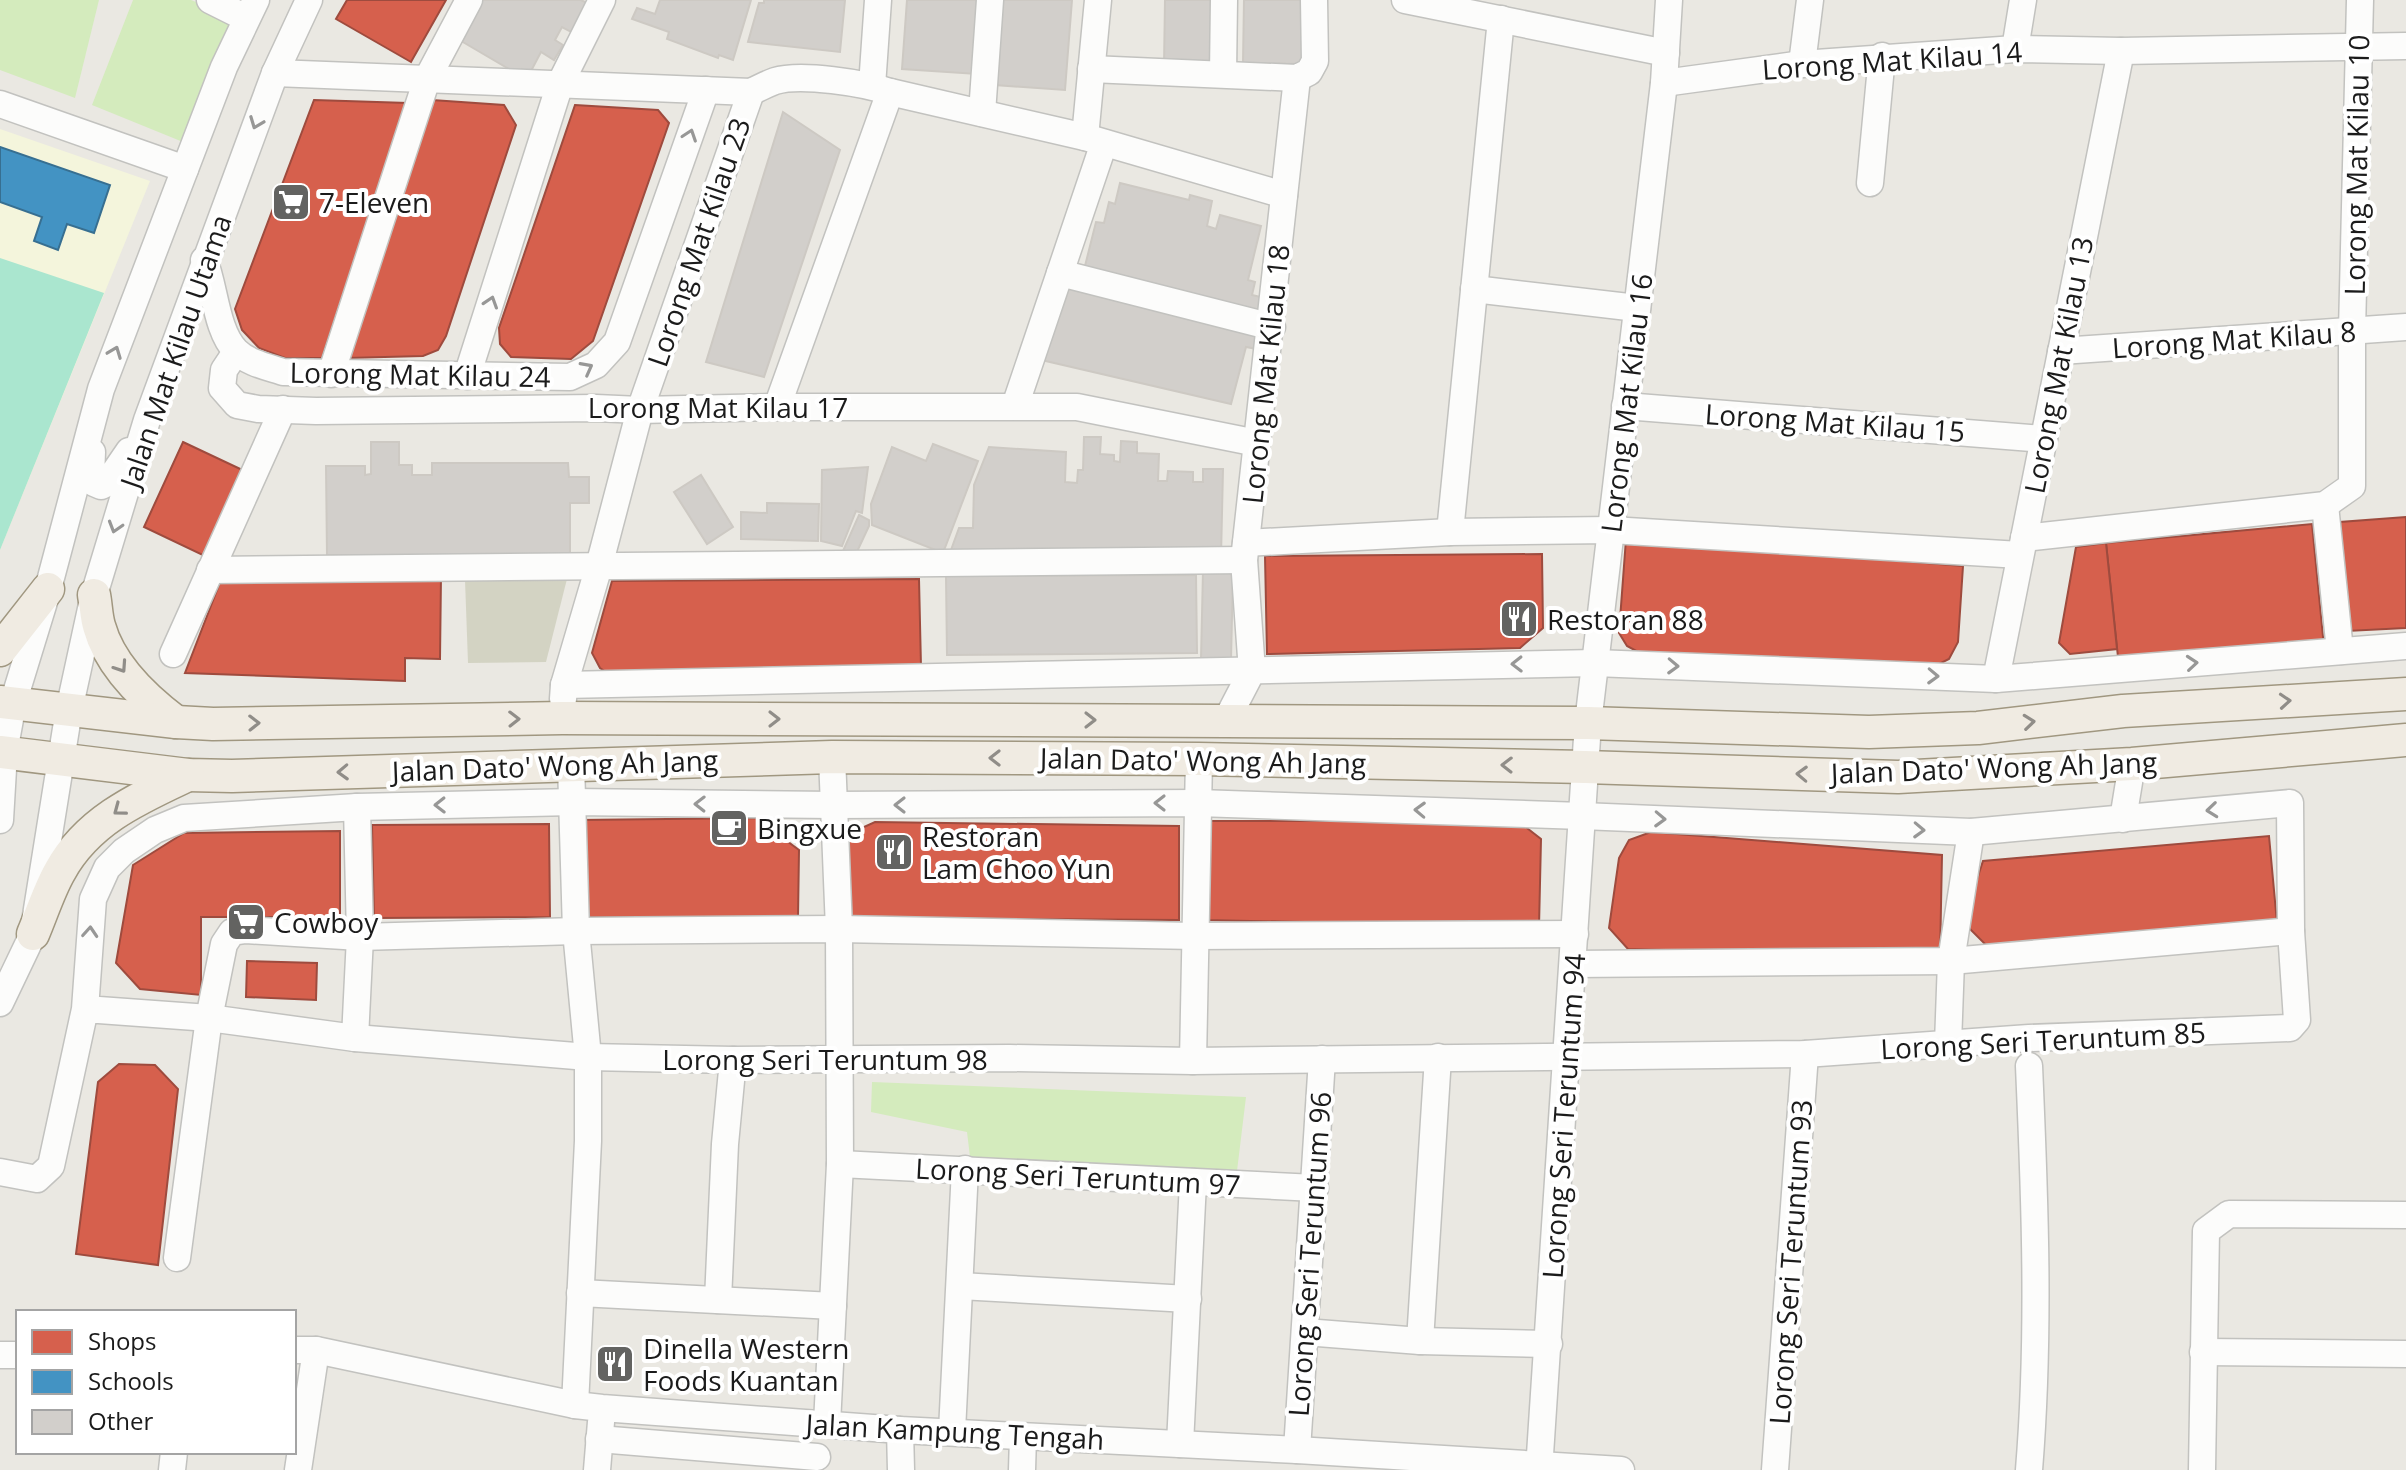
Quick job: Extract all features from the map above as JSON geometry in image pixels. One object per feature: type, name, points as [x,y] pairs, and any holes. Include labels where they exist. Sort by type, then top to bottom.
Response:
[{"type":"main road","points":[[0,650],[48,589]]},
{"type":"main road","points":[[94,595],[99,627],[113,656],[130,681],[152,704],[176,722]]},
{"type":"main road","name":"Jalan Dato' Wong Ah Jang","points":[[6,702],[213,724],[562,718],[1226,721],[1588,723],[1869,732],[1978,728],[2123,711],[2406,694]]},
{"type":"main road","name":"Jalan Dato' Wong Ah Jang","points":[[2,752],[188,775],[232,776],[832,757],[1199,759],[1898,777],[2132,764],[2406,740]]},
{"type":"main road","points":[[33,934],[61,870],[81,842],[124,805],[188,775]]},
{"type":"street","points":[[210,0],[251,9]]},
{"type":"street","name":"Jalan Mat Kilau Utama","points":[[0,1003],[33,934],[60,760],[94,595],[147,420],[275,73],[309,0]]},
{"type":"street","points":[[331,374],[427,79],[469,0]]},
{"type":"street","points":[[467,376],[560,84],[602,0]]},
{"type":"street","points":[[777,407],[881,89],[878,0]]},
{"type":"street","points":[[982,113],[990,0]]},
{"type":"street","points":[[1015,406],[1060,273],[1094,140],[1091,69],[1098,0]]},
{"type":"street","points":[[1223,74],[1224,0]]},
{"type":"street","points":[[1091,69],[1297,78],[1309,72],[1315,61],[1314,0]]},
{"type":"street","points":[[1405,0],[1666,53]]},
{"type":"street","name":"Lorong Mat Kilau 16","points":[[1585,767],[1664,83],[1669,0]]},
{"type":"street","points":[[1802,64],[1810,0]]},
{"type":"street","points":[[2015,49],[2023,0]]},
{"type":"street","name":"Lorong Mat Kilau 10","points":[[2325,505],[2352,486],[2352,331],[2360,0]]},
{"type":"street","name":"Jalan Mat Kilau Utama","points":[[0,820],[6,702],[48,589],[97,403],[224,67],[251,9]]},
{"type":"street","points":[[1450,532],[1501,19]]},
{"type":"street","name":"Lorong Mat Kilau 14","points":[[1664,83],[1882,56],[2015,49],[2121,51],[2406,46]]},
{"type":"street","name":"Lorong Mat Kilau 13","points":[[1996,679],[2121,51]]},
{"type":"street","points":[[1870,183],[1882,56]]},
{"type":"street","points":[[275,73],[751,92],[777,80],[813,79],[881,89],[1094,140],[1284,195]]},
{"type":"street","name":"Lorong Mat Kilau 18","points":[[1252,671],[1245,552],[1297,78]]},
{"type":"street","name":"Lorong Mat Kilau 24","points":[[236,352],[254,363],[283,372],[331,374],[570,377],[596,365],[617,342],[706,90]]},
{"type":"street","name":"Lorong Mat Kilau 23","points":[[562,718],[564,685],[640,410],[751,92]]},
{"type":"street","points":[[0,104],[185,169]]},
{"type":"street","points":[[204,260],[212,280],[223,330],[236,352]]},
{"type":"street","points":[[1060,273],[1272,327]]},
{"type":"street","points":[[1474,289],[1637,308]]},
{"type":"street","name":"Lorong Mat Kilau 8","points":[[2061,351],[2406,327]]},
{"type":"street","name":"Lorong Mat Kilau 17","points":[[236,352],[224,370],[222,388],[237,405],[283,409],[640,410],[1077,407],[1257,443]]},
{"type":"street","points":[[97,403],[91,476],[94,483],[101,486],[107,483],[147,420]]},
{"type":"street","name":"Lorong Mat Kilau 15","points":[[1625,406],[2044,439]]},
{"type":"street","points":[[173,654],[283,409]]},
{"type":"street","points":[[210,570],[599,566],[1245,552],[1450,532],[1611,530],[2022,546],[2325,505],[2340,651]]},
{"type":"street","points":[[564,685],[1595,663],[1996,679],[2406,646]]},
{"type":"street","points":[[1226,721],[1252,671]]},
{"type":"street","points":[[827,1424],[840,1164],[839,929],[832,757]]},
{"type":"street","points":[[1193,1061],[1199,759]]},
{"type":"street","points":[[571,764],[576,931],[588,1057],[588,1141],[575,1405]]},
{"type":"street","points":[[0,1172],[37,1179],[51,1166],[85,1009],[93,899],[107,868],[135,842],[184,818],[357,807],[573,802],[834,805],[1198,803],[1971,832],[2123,819],[2132,764]]},
{"type":"street","name":"Lorong Seri Teruntum 94","points":[[1540,1467],[1585,767]]},
{"type":"street","name":"Lorong Seri Teruntum 85","points":[[1567,1057],[1805,1054],[2029,1038],[2290,1028],[2297,1020],[2291,931],[2290,803],[2123,819]]},
{"type":"street","points":[[355,1038],[360,937],[357,807]]},
{"type":"street","points":[[1948,1044],[1951,961],[1971,832]]},
{"type":"street","points":[[177,1258],[209,1018],[224,944],[232,932],[246,930],[360,937],[839,929],[1195,936],[1575,934]]},
{"type":"street","points":[[1573,964],[1951,961],[2291,931]]},
{"type":"street","name":"Lorong Seri Teruntum 98","points":[[85,1009],[209,1018],[355,1038],[588,1057],[1193,1061],[1567,1057]]},
{"type":"street","name":"Lorong Seri Teruntum 93","points":[[1775,1470],[1805,1054]]},
{"type":"street","points":[[1420,1341],[1438,1057]]},
{"type":"street","name":"Lorong Seri Teruntum 96","points":[[1297,1450],[1322,1059]]},
{"type":"street","points":[[718,1300],[725,1144],[733,1060]]},
{"type":"street","points":[[2029,1066],[2036,1231],[2035,1402],[2029,1470]]},
{"type":"street","name":"Lorong Seri Teruntum 97","points":[[840,1164],[1315,1188]]},
{"type":"street","points":[[952,1431],[965,1169]]},
{"type":"street","points":[[1180,1444],[1193,1182]]},
{"type":"street","points":[[2202,1470],[2206,1231],[2229,1214],[2406,1215]]},
{"type":"street","points":[[960,1286],[1188,1299]]},
{"type":"street","points":[[580,1293],[833,1306]]},
{"type":"street","points":[[1305,1332],[1420,1341],[1549,1344]]},
{"type":"street","points":[[298,1470],[305,1350]]},
{"type":"street","name":"Jalan Kampung Tengah","points":[[305,1350],[602,1408],[900,1430],[1180,1444],[1254,1459],[1297,1450],[1376,1463],[1621,1470]]},
{"type":"street","points":[[2203,1352],[2406,1354]]},
{"type":"street","points":[[597,1470],[602,1408]]},
{"type":"street","points":[[900,1430],[901,1470]]},
{"type":"street","points":[[1022,1470],[1023,1437]]},
{"type":"street","points":[[599,1439],[817,1457]]},
{"type":"shaded area","points":[[0,129],[150,181],[0,550]]},
{"type":"shaded area","points":[[568,575],[546,662],[468,663],[465,580]]},
{"type":"green space","points":[[0,0],[99,0],[75,98],[0,70]]},
{"type":"green space","points":[[133,0],[191,0],[234,17],[183,142],[92,105]]},
{"type":"green space","points":[[0,258],[104,293],[0,550]]},
{"type":"green space","points":[[872,1082],[1246,1097],[1237,1171],[970,1157],[967,1132],[871,1112]]},
{"type":"building: Shops","points":[[347,0],[446,0],[411,62],[336,19]]},
{"type":"building: Shops","points":[[314,100],[407,103],[322,358],[285,358],[259,348],[242,330],[235,309]]},
{"type":"building: Shops","points":[[432,100],[504,105],[516,125],[446,336],[438,350],[423,356],[347,358]]},
{"type":"building: Shops","points":[[575,105],[658,110],[669,123],[593,341],[571,359],[511,357],[500,344],[499,328]]},
{"type":"building: Shops","points":[[183,442],[251,474],[211,559],[144,527]]},
{"type":"building: Shops","points":[[2406,517],[2406,628],[2347,631],[2340,522]]},
{"type":"building: Shops","points":[[2312,524],[2324,647],[2118,657],[2106,543]]},
{"type":"building: Shops","points":[[1626,539],[1963,566],[1958,642],[1949,659],[1931,668],[1640,653],[1627,646],[1619,633]]},
{"type":"building: Shops","points":[[2106,543],[2117,649],[2070,654],[2059,643],[2076,547]]},
{"type":"building: Shops","points":[[1542,554],[1543,628],[1520,648],[1267,654],[1265,556]]},
{"type":"building: Shops","points":[[224,572],[441,575],[440,659],[405,658],[405,681],[185,673]]},
{"type":"building: Shops","points":[[919,579],[921,667],[615,678],[600,668],[592,653],[612,581]]},
{"type":"building: Shops","points":[[756,818],[799,850],[798,918],[581,917],[579,820]]},
{"type":"building: Shops","points":[[1206,821],[1518,821],[1541,839],[1539,927],[1206,920]]},
{"type":"building: Shops","points":[[875,822],[1179,826],[1179,920],[847,918],[846,848],[855,831]]},
{"type":"building: Shops","points":[[549,824],[550,917],[374,918],[372,825]]},
{"type":"building: Shops","points":[[340,831],[340,917],[201,917],[201,995],[140,989],[116,963],[133,865],[184,833]]},
{"type":"building: Shops","points":[[1651,832],[1942,855],[1940,957],[1628,949],[1609,928],[1619,858],[1629,840]]},
{"type":"building: Shops","points":[[2269,836],[2277,923],[1993,952],[1963,922],[1983,861]]},
{"type":"building: Shops","points":[[247,961],[317,963],[316,1000],[246,997]]},
{"type":"building: Shops","points":[[119,1064],[155,1065],[178,1089],[158,1265],[76,1254],[98,1082]]},
{"type":"building: Schools","points":[[0,147],[110,185],[94,233],[67,224],[58,250],[34,241],[42,217],[0,202]]},
{"type":"building: Other","points":[[478,0],[581,0],[589,4],[573,33],[562,27],[555,40],[563,45],[554,60],[541,52],[530,73],[522,69],[519,75],[456,38]]},
{"type":"building: Other","points":[[660,0],[751,0],[733,60],[719,55],[718,58],[667,39],[669,32],[632,19],[637,8],[655,14]]},
{"type":"building: Other","points":[[764,0],[845,0],[840,52],[748,42],[759,3],[764,3]]},
{"type":"building: Other","points":[[907,0],[982,0],[977,74],[902,69]]},
{"type":"building: Other","points":[[1001,0],[1072,0],[1065,90],[995,85]]},
{"type":"building: Other","points":[[1165,0],[1214,0],[1213,67],[1164,66]]},
{"type":"building: Other","points":[[1244,0],[1306,0],[1305,64],[1243,63]]},
{"type":"building: Other","points":[[783,112],[840,150],[764,377],[706,362]]},
{"type":"building: Other","points":[[1120,183],[1189,200],[1190,195],[1212,201],[1207,226],[1216,229],[1220,215],[1261,226],[1248,280],[1255,282],[1252,295],[1269,299],[1265,315],[1084,270],[1096,222],[1104,223],[1109,202],[1115,204]]},
{"type":"building: Other","points":[[1069,284],[1266,334],[1262,350],[1246,347],[1231,404],[1037,359]]},
{"type":"building: Other","points":[[1084,437],[1101,437],[1100,454],[1114,455],[1114,461],[1120,462],[1121,441],[1137,442],[1137,453],[1159,454],[1158,481],[1167,481],[1168,471],[1193,472],[1193,482],[1203,482],[1203,469],[1223,469],[1221,557],[951,550],[959,528],[973,528],[974,485],[989,447],[1066,452],[1065,482],[1077,483],[1078,470],[1083,470]]},
{"type":"building: Other","points":[[371,442],[399,442],[399,465],[412,465],[412,475],[432,475],[432,463],[568,463],[569,477],[589,477],[589,503],[570,503],[570,555],[327,555],[326,466],[365,466],[365,475],[371,474]]},
{"type":"building: Other","points":[[933,444],[978,461],[943,553],[872,525],[871,504],[892,447],[926,461]]},
{"type":"building: Other","points":[[868,467],[862,513],[856,511],[842,546],[821,541],[822,470]]},
{"type":"building: Other","points":[[701,475],[733,527],[707,544],[674,492]]},
{"type":"building: Other","points":[[767,503],[819,504],[818,541],[741,539],[741,512],[767,513]]},
{"type":"building: Other","points":[[859,515],[869,520],[869,526],[855,556],[843,551]]},
{"type":"building: Other","points":[[1203,571],[1233,572],[1231,660],[1201,659]]},
{"type":"building: Other","points":[[1196,575],[1197,653],[947,655],[946,576]]},
{"type":"place","name":"7-Eleven","points":[[291,202]]},
{"type":"place","name":"Restoran 88","points":[[1519,619]]},
{"type":"place","name":"Bingxue","points":[[729,828]]},
{"type":"place","name":"Restoran Lam Choo Yun","points":[[894,852]]},
{"type":"place","name":"Cowboy","points":[[246,922]]},
{"type":"place","name":"Dinella Western Foods Kuantan","points":[[615,1364]]}]
